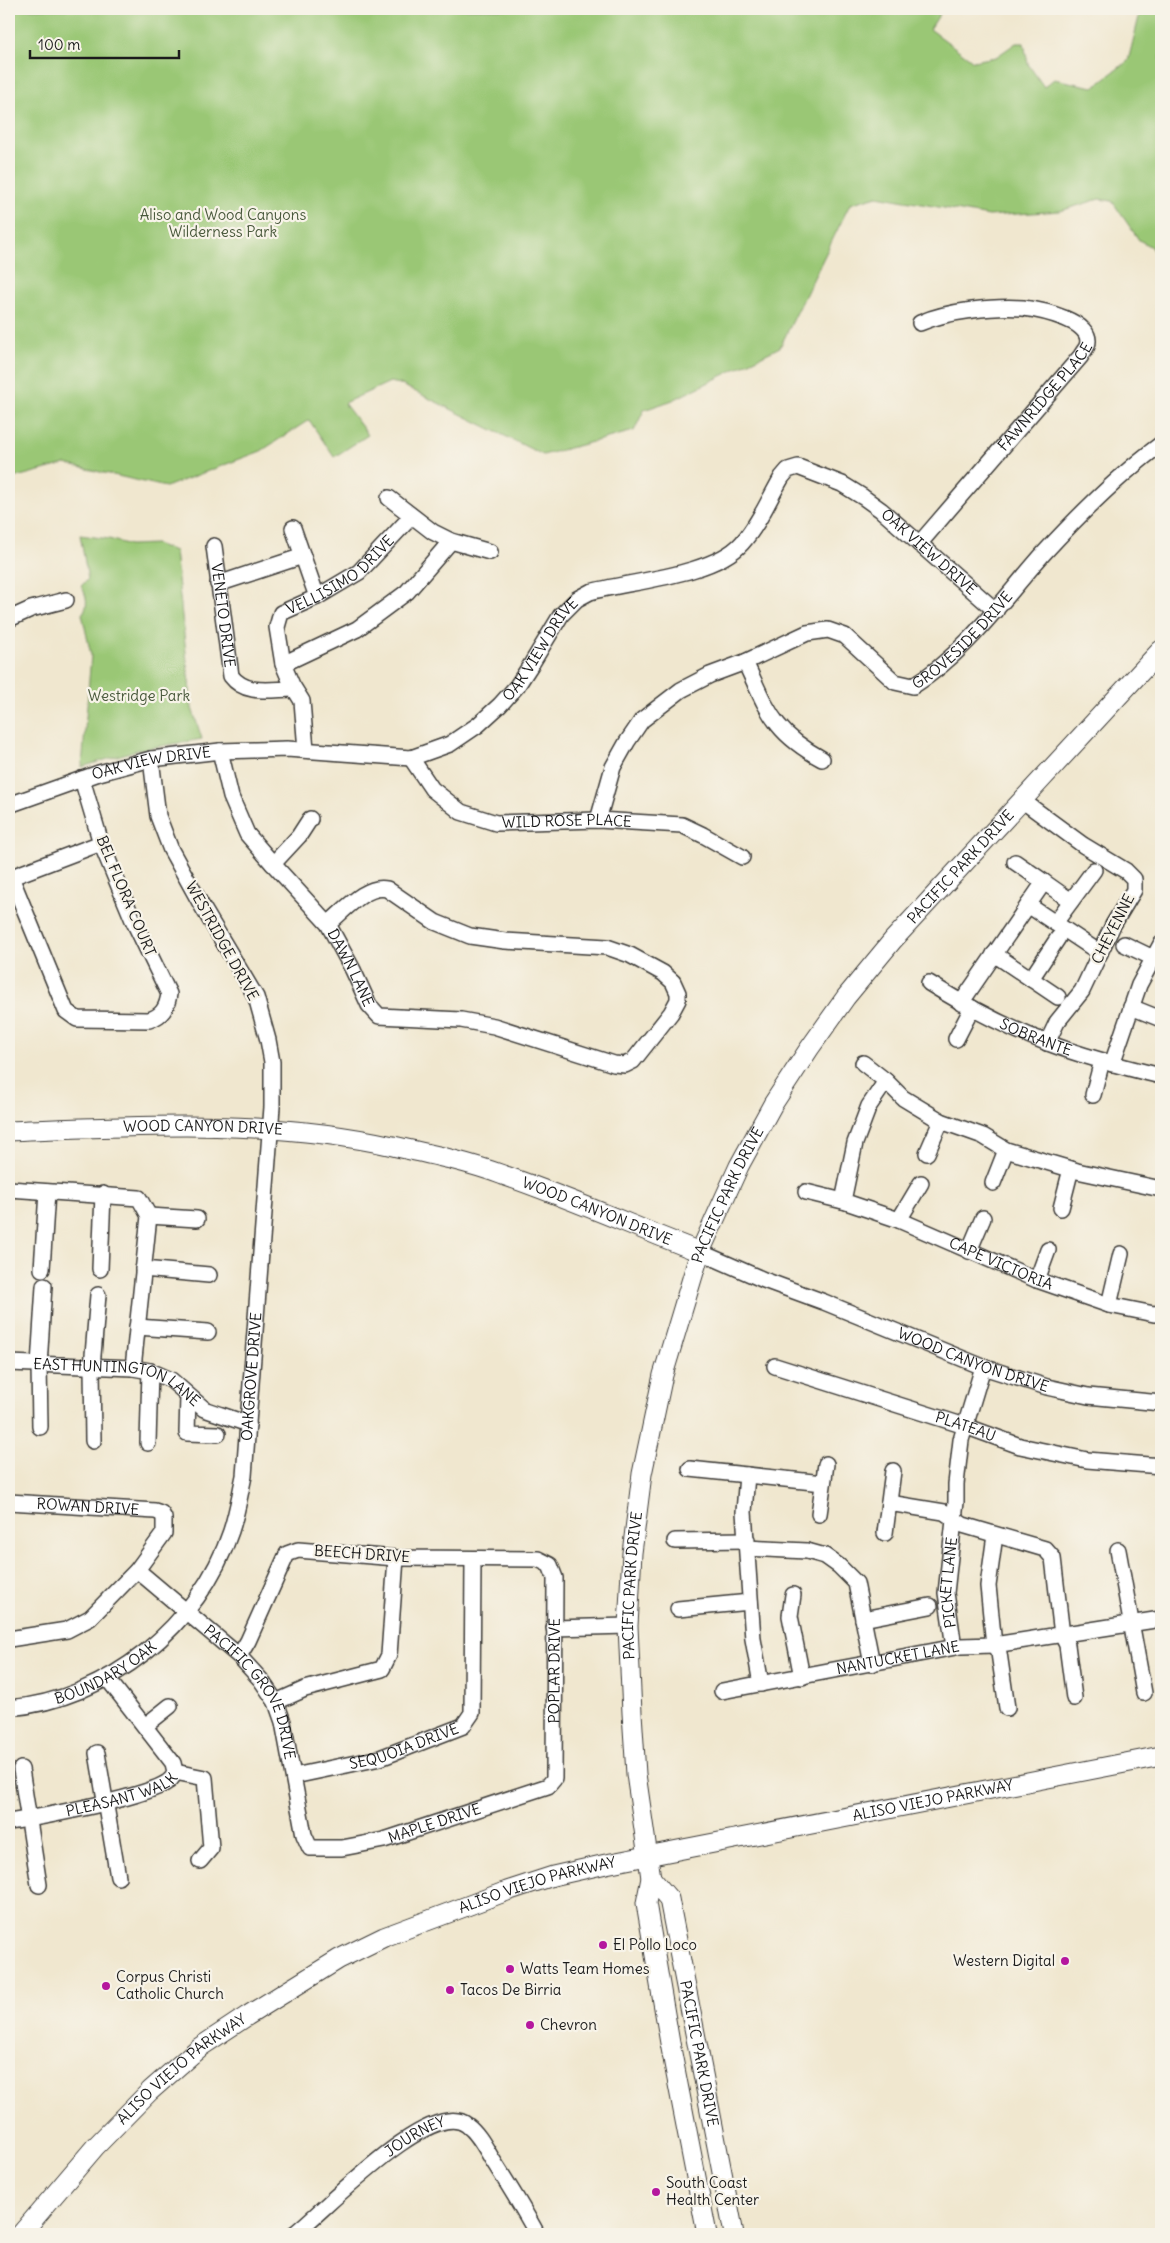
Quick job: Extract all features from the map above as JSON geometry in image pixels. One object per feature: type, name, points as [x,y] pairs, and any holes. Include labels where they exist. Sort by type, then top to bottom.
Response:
[{"type":"main road","name":"PACIFIC PARK DRIVE","points":[[707,2234],[646,1903],[651,1878],[636,1774],[628,1626],[632,1553],[642,1474],[663,1375],[700,1252],[739,1166],[773,1104],[825,1025],[893,940],[1161,650]]},
{"type":"main road","name":"WOOD CANYON DRIVE","points":[[9,1131],[185,1125],[270,1129],[336,1136],[392,1146],[502,1175],[700,1252]]},
{"type":"main road","name":"ALISO VIEJO PARKWAY","points":[[21,2234],[95,2147],[150,2091],[200,2047],[339,1959],[413,1926],[553,1876],[1161,1756]]},
{"type":"main road","name":"PACIFIC PARK DRIVE","points":[[651,1878],[669,1899],[734,2234]]},
{"type":"main road","points":[[677,2076],[691,2086],[704,2142],[718,2154]]},
{"type":"street","name":"FAWNRIDGE PLACE","points":[[919,544],[1080,356],[1087,345],[1087,336],[1081,327],[1070,320],[1023,308],[984,310],[936,316],[920,323]]},
{"type":"street","name":"GROVESIDE DRIVE","points":[[598,820],[613,767],[626,742],[642,720],[682,690],[710,675],[745,662],[807,633],[828,630],[845,636],[895,682],[913,686],[932,675],[996,611],[1044,553],[1132,465],[1161,444]]},
{"type":"street","name":"OAK VIEW DRIVE","points":[[9,805],[82,779],[151,759],[220,751],[306,750],[411,758],[450,744],[478,725],[500,705],[527,671],[561,615],[578,599],[590,592],[694,570],[715,563],[735,550],[754,528],[782,477],[788,470],[798,468],[842,484],[881,510],[996,611]]},
{"type":"street","points":[[389,498],[411,517],[433,532],[451,541],[490,552]]},
{"type":"street","name":"VELLISIMO DRIVE","points":[[306,750],[302,701],[294,689],[283,664],[277,627],[281,613],[317,597],[359,572],[411,517]]},
{"type":"street","points":[[293,528],[317,597]]},
{"type":"street","points":[[283,664],[357,629],[407,592],[451,541]]},
{"type":"street","name":"VENETO DRIVE","points":[[214,546],[231,676],[236,682],[247,689],[294,689]]},
{"type":"street","points":[[218,584],[303,556]]},
{"type":"street","points":[[9,619],[31,609],[66,600]]},
{"type":"street","points":[[745,662],[773,721],[800,748],[822,759]]},
{"type":"street","name":"DAWN LANE","points":[[220,751],[231,797],[248,834],[272,864],[328,924],[354,970],[369,1005],[379,1016],[460,1020],[494,1026],[614,1064],[625,1065],[634,1061],[672,1013],[678,1000],[678,993],[673,982],[663,973],[630,955],[607,947],[505,942],[470,936],[435,922],[387,889],[378,887],[370,890],[328,924]]},
{"type":"street","name":"WILD ROSE PLACE","points":[[411,758],[432,789],[461,812],[496,823],[598,820],[682,825],[704,835],[742,857]]},
{"type":"street","name":"WESTRIDGE DRIVE","points":[[151,759],[158,816],[171,850],[256,997],[272,1062],[273,1084],[270,1129]]},
{"type":"street","name":"BEL FLORA COURT","points":[[10,877],[66,1011],[77,1019],[149,1020],[158,1017],[164,1011],[168,1005],[169,994],[133,920],[101,843],[82,779]]},
{"type":"street","name":"CHEYENNE","points":[[1023,801],[1083,845],[1126,871],[1134,879],[1134,890],[1113,925],[1082,990],[1057,1022],[1047,1043]]},
{"type":"street","points":[[272,864],[299,836],[310,819]]},
{"type":"street","points":[[10,877],[101,843]]},
{"type":"street","points":[[1015,862],[1071,901]]},
{"type":"street","points":[[1031,979],[1071,901],[1094,870]]},
{"type":"street","points":[[956,1039],[966,1005],[994,954],[1044,882]]},
{"type":"street","points":[[1028,905],[1057,931],[1100,953]]},
{"type":"street","points":[[1124,944],[1149,956],[1159,951]]},
{"type":"street","points":[[1093,1095],[1131,1007],[1159,951]]},
{"type":"street","points":[[994,954],[1058,997]]},
{"type":"street","name":"SOBRANTE","points":[[929,984],[966,1005],[1047,1043],[1107,1062],[1161,1076]]},
{"type":"street","points":[[1131,1007],[1161,1020]]},
{"type":"street","points":[[863,1063],[886,1081],[902,1098],[941,1121],[983,1136],[1006,1150],[1072,1169],[1161,1189]]},
{"type":"street","points":[[843,1201],[854,1144],[869,1106],[886,1081]]},
{"type":"street","points":[[927,1153],[941,1121]]},
{"type":"street","name":"OAKGROVE DRIVE","points":[[186,1611],[204,1586],[231,1533],[244,1476],[270,1129]]},
{"type":"street","points":[[993,1183],[1006,1150]]},
{"type":"street","points":[[1062,1208],[1072,1169]]},
{"type":"street","points":[[900,1220],[921,1183]]},
{"type":"street","points":[[9,1189],[103,1194],[139,1198],[149,1216],[132,1368]]},
{"type":"street","points":[[42,1269],[47,1192]]},
{"type":"street","name":"CAPE VICTORIA","points":[[806,1192],[843,1201],[900,1220],[1037,1280],[1109,1306],[1154,1314],[1161,1313]]},
{"type":"street","points":[[100,1269],[103,1194]]},
{"type":"street","points":[[149,1216],[197,1219]]},
{"type":"street","points":[[969,1251],[983,1218]]},
{"type":"street","points":[[1037,1280],[1048,1250]]},
{"type":"street","name":"WOOD CANYON DRIVE","points":[[700,1252],[764,1280],[824,1302],[983,1367],[1047,1387],[1088,1396],[1161,1403]]},
{"type":"street","points":[[1109,1306],[1121,1254]]},
{"type":"street","points":[[143,1269],[209,1275]]},
{"type":"street","points":[[40,1427],[38,1365],[44,1286]]},
{"type":"street","points":[[93,1441],[92,1367],[98,1295]]},
{"type":"street","points":[[137,1327],[208,1332]]},
{"type":"street","name":"EAST HUNTINGTON LANE","points":[[9,1363],[132,1368],[150,1371],[172,1380],[188,1396],[204,1408],[248,1424]]},
{"type":"street","name":"PLATEAU","points":[[774,1366],[965,1426],[1020,1446],[1087,1460],[1161,1466]]},
{"type":"street","name":"PICKET LANE","points":[[954,1647],[946,1593],[958,1462],[965,1426],[983,1367]]},
{"type":"street","points":[[148,1442],[150,1371]]},
{"type":"street","points":[[188,1396],[187,1433],[218,1434]]},
{"type":"street","points":[[819,1514],[826,1464]]},
{"type":"street","points":[[690,1469],[823,1483]]},
{"type":"street","points":[[885,1533],[893,1470]]},
{"type":"street","points":[[748,1475],[744,1512],[750,1602],[762,1684]]},
{"type":"street","name":"ROWAN DRIVE","points":[[9,1502],[155,1511],[161,1513],[164,1518],[164,1533],[137,1570]]},
{"type":"street","name":"PICKET LANE","points":[[889,1504],[944,1512],[964,1525],[1046,1550],[1053,1558],[1062,1635]]},
{"type":"street","points":[[995,1535],[988,1586],[994,1645],[999,1653],[1007,1708]]},
{"type":"street","points":[[675,1541],[747,1544],[807,1551],[825,1556],[856,1583],[872,1664]]},
{"type":"street","name":"BEECH DRIVE","points":[[239,1656],[248,1641],[287,1554],[298,1550],[396,1558],[538,1559],[550,1565]]},
{"type":"street","points":[[1118,1550],[1144,1693]]},
{"type":"street","points":[[276,1702],[305,1689],[382,1669],[389,1655],[396,1558]]},
{"type":"street","name":"SEQUOIA DRIVE","points":[[294,1776],[380,1758],[463,1726],[472,1713],[474,1559]]},
{"type":"street","name":"POPLAR DRIVE","points":[[550,1565],[555,1578],[554,1779]]},
{"type":"street","points":[[9,1639],[67,1630],[90,1618],[137,1570]]},
{"type":"street","name":"PACIFIC GROVE DRIVE","points":[[137,1570],[239,1656],[261,1680],[276,1702],[283,1722],[304,1835],[310,1848]]},
{"type":"street","points":[[793,1596],[790,1616],[802,1677]]},
{"type":"street","points":[[678,1609],[750,1602]]},
{"type":"street","points":[[863,1619],[930,1606]]},
{"type":"street","name":"BOUNDARY OAK","points":[[9,1708],[53,1699],[107,1678],[152,1646],[178,1623],[186,1611]]},
{"type":"street","name":"NANTUCKET LANE","points":[[722,1692],[954,1647],[994,1645],[1161,1619]]},
{"type":"street","points":[[554,1628],[628,1626]]},
{"type":"street","points":[[1062,1635],[1067,1645],[1074,1698]]},
{"type":"street","name":"PLEASANT WALK","points":[[9,1822],[106,1803],[157,1787],[170,1780],[175,1772],[173,1763],[107,1678]]},
{"type":"street","points":[[145,1726],[170,1706]]},
{"type":"street","points":[[97,1753],[118,1878]]},
{"type":"street","points":[[21,1769],[39,1885]]},
{"type":"street","points":[[175,1772],[205,1778],[211,1848],[200,1860]]},
{"type":"street","name":"MAPLE DRIVE","points":[[310,1848],[342,1848],[384,1840],[548,1786],[554,1779]]},
{"type":"street","name":"JOURNEY","points":[[294,2234],[372,2164],[424,2129],[443,2121],[454,2119],[466,2124],[475,2133],[517,2197],[537,2234]]},
{"type":"green space","name":"Aliso and Wood Canyons Wilderness Park","points":[[9,9],[943,9],[930,29],[973,61],[996,57],[1016,43],[1024,43],[1028,64],[1044,87],[1054,79],[1093,87],[1128,61],[1141,9],[1161,9],[1161,265],[1151,247],[1139,240],[1112,201],[1099,199],[1060,211],[989,216],[877,196],[850,204],[780,347],[673,400],[644,410],[634,431],[543,455],[400,384],[390,382],[344,403],[368,435],[334,457],[309,420],[261,451],[166,487],[65,464],[9,479]]},
{"type":"green space","name":"Westridge Park","points":[[80,535],[109,539],[130,545],[156,544],[175,551],[192,708],[202,739],[137,750],[82,767],[91,655],[82,614],[86,608],[86,600],[81,586],[88,579]]},
{"type":"place","name":"El Pollo Loco","points":[[603,1945]]},
{"type":"place","name":"Western Digital","points":[[1065,1961]]},
{"type":"place","name":"Watts Team Homes","points":[[510,1969]]},
{"type":"place","name":"Corpus Christi Catholic Church","points":[[106,1986]]},
{"type":"place","name":"Tacos De Birria","points":[[450,1990]]},
{"type":"place","name":"Chevron","points":[[530,2025]]},
{"type":"place","name":"South Coast Health Center","points":[[656,2192]]}]
